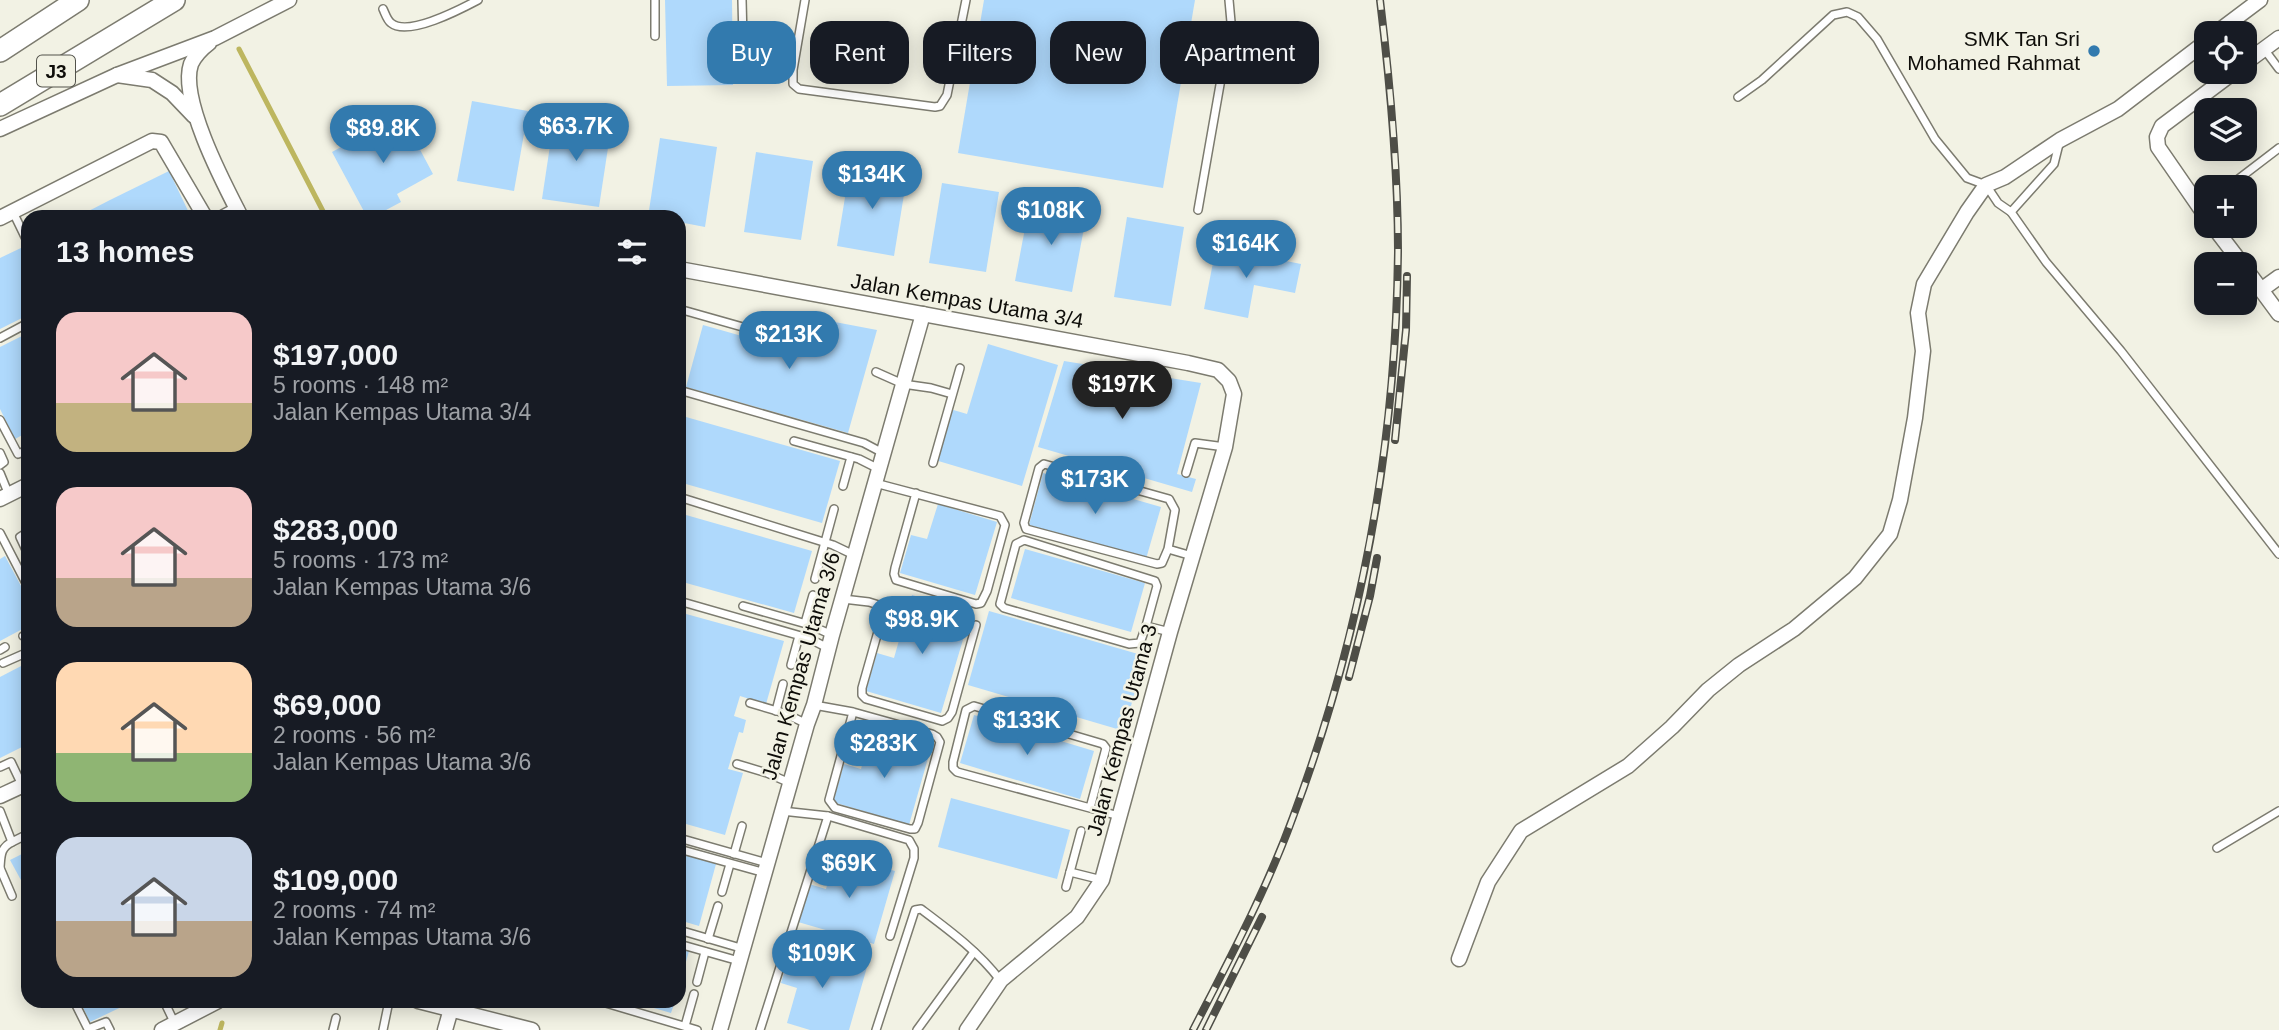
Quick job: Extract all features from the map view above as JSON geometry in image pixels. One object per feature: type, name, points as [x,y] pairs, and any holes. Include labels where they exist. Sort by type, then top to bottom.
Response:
[{"type":"main road","name":"J3","points":[[0,51],[78,0]]},
{"type":"main road","points":[[111,38],[159,0]]},
{"type":"main road","name":"J3","points":[[0,104],[174,0]]},
{"type":"street","points":[[0,129],[117,75],[215,38],[289,0]]},
{"type":"street","points":[[2232,21],[2256,1]]},
{"type":"street","points":[[215,38],[202,48],[191,64],[189,92],[195,118],[232,210]]},
{"type":"street","points":[[2257,54],[2279,38]]},
{"type":"street","points":[[1459,959],[1488,882],[1521,831],[1628,766],[1708,690],[1739,665],[1794,629],[1855,578],[1891,534],[1915,418],[1923,351],[1918,313],[1924,284],[1966,212],[1986,185],[2005,177],[2060,140],[2118,109],[2194,51]]},
{"type":"street","points":[[117,75],[152,80],[172,93],[195,118]]},
{"type":"street","points":[[2194,195],[2158,147],[2157,137],[2162,126],[2218,84]]},
{"type":"street","points":[[6,215],[152,141],[161,142],[201,210]]},
{"type":"street","points":[[2222,238],[2233,252]]},
{"type":"street","name":"Jalan Kempas Utama 3/4","points":[[686,270],[1219,370],[1229,381],[1234,394]]},
{"type":"street","points":[[2262,290],[2279,277]]},
{"type":"street","points":[[2257,283],[2279,314]]},
{"type":"street","name":"Jalan Kempas Utama 3/6","points":[[720,1030],[923,314]]},
{"type":"street","name":"Jalan Kempas Utama 3","points":[[967,1030],[1001,980],[1077,917],[1102,880],[1170,632],[1225,447],[1234,394]]},
{"type":"street","points":[[4,497],[21,488]]},
{"type":"street","points":[[0,796],[21,787]]},
{"type":"street","points":[[169,1027],[205,1008]]},
{"type":"street","points":[[445,1030],[451,1008]]},
{"type":"street","points":[[462,1008],[532,1030]]},
{"type":"lane","points":[[383,9],[389,22],[398,27],[419,26],[478,0]]},
{"type":"lane","points":[[655,0],[655,36]]},
{"type":"lane","points":[[742,0],[743,21]]},
{"type":"lane","points":[[805,0],[793,85],[799,89],[935,107],[940,106],[947,95],[966,0]]},
{"type":"lane","points":[[1198,210],[1231,22],[1229,0]]},
{"type":"lane","points":[[1738,97],[1762,80],[1833,15],[1847,12],[1858,17],[1877,38],[1935,139],[1966,178],[1986,185],[1998,203],[2011,212],[2046,262],[2121,351],[2279,554]]},
{"type":"lane","points":[[2264,49],[2279,69]]},
{"type":"lane","points":[[2011,212],[2054,164],[2060,140]]},
{"type":"lane","points":[[2244,175],[2279,148]]},
{"type":"lane","points":[[6,215],[21,234]]},
{"type":"lane","points":[[686,311],[771,335]]},
{"type":"lane","points":[[0,338],[21,327]]},
{"type":"lane","points":[[933,463],[960,368]]},
{"type":"lane","points":[[876,372],[903,384],[952,394]]},
{"type":"lane","points":[[686,392],[864,443],[883,453]]},
{"type":"lane","points":[[0,420],[18,454],[21,453]]},
{"type":"lane","points":[[794,441],[851,457],[876,476],[916,494],[1000,516],[1005,525],[982,603],[976,604],[896,580],[895,568],[916,494]]},
{"type":"lane","points":[[1186,473],[1195,443],[1225,447]]},
{"type":"lane","points":[[0,453],[4,462],[0,466]]},
{"type":"lane","points":[[843,486],[851,457]]},
{"type":"lane","points":[[1044,464],[1169,499],[1175,510],[1168,549],[1162,563],[1157,564],[1026,529],[1024,523],[1039,468],[1044,464]]},
{"type":"lane","points":[[0,472],[4,497]]},
{"type":"lane","points":[[686,499],[825,543],[854,555]]},
{"type":"lane","points":[[815,579],[835,509]]},
{"type":"lane","points":[[0,533],[21,574]]},
{"type":"lane","points":[[1024,540],[1155,581],[1157,586],[1146,626],[1140,643],[1129,644],[1004,608],[1000,604],[1016,544],[1024,540]]},
{"type":"lane","points":[[1168,549],[1193,556]]},
{"type":"lane","points":[[805,623],[813,595]]},
{"type":"lane","points":[[842,598],[886,607],[862,695],[866,699],[942,721],[952,712],[976,625]]},
{"type":"lane","points":[[686,603],[799,636],[830,641]]},
{"type":"lane","points":[[743,606],[805,623],[830,641]]},
{"type":"lane","points":[[1146,626],[1170,632]]},
{"type":"lane","points":[[791,665],[799,636]]},
{"type":"lane","points":[[3,663],[21,655]]},
{"type":"lane","points":[[776,711],[783,684]]},
{"type":"lane","points":[[750,703],[807,723]]},
{"type":"lane","points":[[814,705],[853,712],[937,737],[940,742],[915,829],[835,808],[829,800],[853,712]]},
{"type":"lane","points":[[1090,808],[1106,748],[1103,744],[974,706],[966,710],[953,762],[953,768],[957,772],[1119,816]]},
{"type":"lane","points":[[0,766],[11,762],[21,778]]},
{"type":"lane","points":[[737,764],[790,783]]},
{"type":"lane","points":[[0,811],[12,842]]},
{"type":"lane","points":[[782,811],[828,816],[909,840],[914,849],[914,859],[890,936]]},
{"type":"lane","points":[[2217,848],[2279,811]]},
{"type":"lane","points":[[760,1030],[828,816]]},
{"type":"lane","points":[[734,854],[742,826]]},
{"type":"lane","points":[[1066,887],[1081,831]]},
{"type":"lane","points":[[12,895],[0,868],[1,853],[5,845],[21,838]]},
{"type":"lane","points":[[686,840],[734,854],[766,868]]},
{"type":"lane","points":[[686,851],[730,864],[766,868]]},
{"type":"lane","points":[[722,892],[730,864]]},
{"type":"lane","points":[[1070,872],[1102,880]]},
{"type":"lane","points":[[708,939],[718,906]]},
{"type":"lane","points":[[876,1030],[915,910],[921,909],[974,952],[1001,980]]},
{"type":"lane","points":[[686,932],[742,955]]},
{"type":"lane","points":[[686,946],[705,952],[742,955]]},
{"type":"lane","points":[[696,982],[705,952]]},
{"type":"lane","points":[[917,1030],[974,952]]},
{"type":"lane","points":[[685,1026],[694,994]]},
{"type":"lane","points":[[77,1008],[88,1030],[106,1022],[110,1030]]},
{"type":"lane","points":[[165,1008],[169,1027]]},
{"type":"lane","points":[[383,1030],[388,1008]]},
{"type":"lane","points":[[623,1008],[697,1030]]},
{"type":"lane","points":[[333,1030],[336,1018]]},
{"type":"building","points":[[665,0],[732,0],[732,21],[707,21],[707,84],[733,85],[667,86]]},
{"type":"building","points":[[984,0],[1195,0],[1191,21],[1160,21],[1160,84],[1181,84],[1163,188],[958,153],[970,84],[1036,84],[1036,21],[980,21]]},
{"type":"building","points":[[472,101],[528,111],[514,191],[457,181]]},
{"type":"building","points":[[401,114],[433,174],[397,194],[401,202],[386,210],[363,210],[332,152]]},
{"type":"building","points":[[554,119],[611,128],[599,207],[542,199]]},
{"type":"building","points":[[660,138],[717,147],[705,227],[686,223],[686,210],[649,210]]},
{"type":"building","points":[[756,152],[813,161],[801,240],[744,232]]},
{"type":"building","points":[[850,167],[907,176],[894,256],[837,246]]},
{"type":"building","points":[[169,171],[188,210],[91,210]]},
{"type":"building","points":[[942,183],[999,192],[986,272],[929,263]]},
{"type":"building","points":[[1030,202],[1087,212],[1072,292],[1015,281]]},
{"type":"building","points":[[1127,217],[1184,227],[1171,306],[1114,297]]},
{"type":"building","points":[[1216,247],[1301,264],[1295,293],[1254,285],[1248,318],[1204,309]]},
{"type":"building","points":[[21,248],[21,318],[0,329],[0,258]]},
{"type":"building","points":[[798,315],[877,330],[848,433],[686,387],[703,325],[788,349]]},
{"type":"building","points":[[21,336],[21,436],[15,439],[0,409],[0,347]]},
{"type":"building","points":[[988,344],[1058,365],[1022,486],[935,460],[950,409],[967,414]]},
{"type":"building","points":[[1064,361],[1201,383],[1177,474],[1196,479],[1192,492],[1038,447]]},
{"type":"building","points":[[686,417],[840,461],[822,523],[686,484]]},
{"type":"building","points":[[1043,473],[1161,507],[1146,559],[1029,525]]},
{"type":"building","points":[[938,504],[997,522],[975,595],[900,573],[911,535],[927,539]]},
{"type":"building","points":[[686,515],[812,551],[794,613],[686,583]]},
{"type":"building","points":[[1025,549],[1145,583],[1131,632],[1011,598]]},
{"type":"building","points":[[5,556],[21,586],[21,630],[0,641],[0,559]]},
{"type":"building","points":[[912,595],[971,613],[941,713],[866,691],[877,653],[894,658]]},
{"type":"building","points":[[989,611],[1145,656],[1124,731],[968,685]]},
{"type":"building","points":[[686,614],[784,641],[766,704],[740,696],[734,716],[746,720],[743,733],[739,732],[728,769],[743,773],[725,835],[686,824]]},
{"type":"building","points":[[21,666],[21,748],[0,758],[0,677]]},
{"type":"building","points":[[974,715],[1094,751],[1080,799],[960,763]]},
{"type":"building","points":[[871,734],[930,751],[909,825],[833,802],[844,764],[861,769]]},
{"type":"building","points":[[951,798],[1070,830],[1057,879],[938,847]]},
{"type":"building","points":[[21,854],[21,880],[10,860]]},
{"type":"building","points":[[836,854],[895,871],[874,944],[798,922],[809,884],[826,889]]},
{"type":"building","points":[[686,855],[716,864],[699,926],[686,922]]},
{"type":"building","points":[[792,945],[867,967],[849,1030],[810,1030],[787,1023],[797,988],[781,983]]},
{"type":"building","points":[[83,1008],[119,1008],[90,1022]]},
{"type":"building","points":[[654,1008],[673,1008],[671,1013]]},
{"type":"waterway","points":[[239,49],[322,210]]},
{"type":"waterway","points":[[220,1030],[222,1023]]},
{"type":"railway","points":[[1193,1030],[1259,898],[1293,817],[1338,679],[1370,538],[1390,395],[1398,251],[1393,125],[1380,0]]},
{"type":"railway","points":[[1395,440],[1406,330],[1407,276]]},
{"type":"railway","points":[[1349,677],[1377,558]]},
{"type":"railway","points":[[1206,1030],[1262,917]]},
{"type":"place","name":"SMK Tan Sri Mohamed Rahmat","points":[[2094,51]]}]
